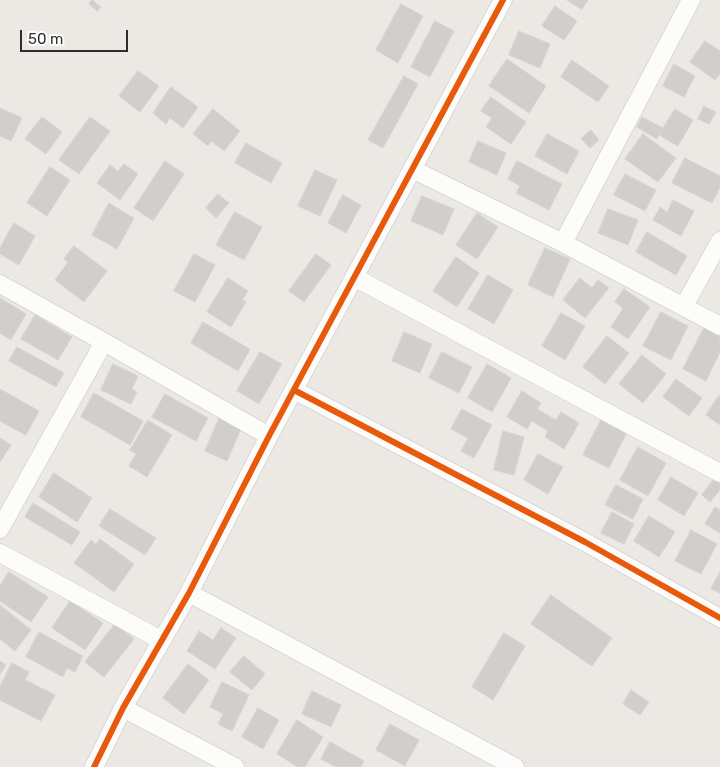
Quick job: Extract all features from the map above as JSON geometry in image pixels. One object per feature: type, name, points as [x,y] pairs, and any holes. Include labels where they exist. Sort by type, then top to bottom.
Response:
[{"type":"street","points":[[94,767],[123,708],[189,593],[269,436],[503,0]]},
{"type":"street","points":[[563,243],[691,0]]},
{"type":"street","points":[[412,169],[563,243],[720,326]]},
{"type":"street","points":[[684,306],[720,241]]},
{"type":"street","points":[[354,277],[720,474]]},
{"type":"street","points":[[0,284],[269,436]]},
{"type":"street","points":[[0,529],[104,342]]},
{"type":"street","points":[[294,390],[585,542],[720,618]]},
{"type":"street","points":[[0,553],[161,640]]},
{"type":"street","points":[[189,593],[515,767]]},
{"type":"street","points":[[123,708],[235,767]]},
{"type":"building","points":[[92,0],[101,7],[97,11],[89,4]]},
{"type":"building","points":[[567,0],[588,0],[582,9]]},
{"type":"building","points":[[401,4],[423,16],[398,63],[376,50]]},
{"type":"building","points":[[555,6],[577,21],[564,40],[542,26]]},
{"type":"building","points":[[435,21],[454,31],[430,77],[411,67]]},
{"type":"building","points":[[519,31],[550,44],[540,68],[509,55]]},
{"type":"building","points":[[705,41],[720,51],[720,74],[715,80],[690,62]]},
{"type":"building","points":[[507,59],[546,86],[529,113],[489,86]]},
{"type":"building","points":[[572,60],[609,86],[598,102],[561,77]]},
{"type":"building","points":[[674,64],[695,76],[684,97],[663,86]]},
{"type":"building","points":[[138,71],[159,86],[140,112],[119,96]]},
{"type":"building","points":[[404,76],[418,84],[383,148],[368,140]]},
{"type":"building","points":[[171,87],[198,107],[183,128],[170,118],[166,124],[153,113]]},
{"type":"building","points":[[491,97],[526,122],[511,144],[486,127],[492,118],[481,111]]},
{"type":"building","points":[[704,106],[716,112],[709,124],[698,119]]},
{"type":"building","points":[[0,108],[22,118],[11,141],[0,136]]},
{"type":"building","points":[[213,109],[240,131],[224,151],[211,141],[208,146],[193,134]]},
{"type":"building","points":[[675,109],[693,120],[678,146],[659,135]]},
{"type":"building","points":[[42,117],[62,132],[46,154],[25,139]]},
{"type":"building","points":[[90,117],[110,131],[79,174],[59,160]]},
{"type":"building","points":[[642,117],[663,128],[657,139],[637,127]]},
{"type":"building","points":[[591,130],[599,140],[590,148],[581,139]]},
{"type":"building","points":[[547,134],[579,151],[567,174],[535,156]]},
{"type":"building","points":[[643,134],[676,158],[658,182],[625,159]]},
{"type":"building","points":[[478,141],[506,153],[497,175],[469,162]]},
{"type":"building","points":[[246,143],[282,163],[271,183],[235,163]]},
{"type":"building","points":[[685,158],[720,176],[720,187],[712,203],[672,183]]},
{"type":"building","points":[[165,161],[184,174],[153,221],[134,208]]},
{"type":"building","points":[[517,161],[562,184],[549,210],[516,193],[520,186],[508,179]]},
{"type":"building","points":[[124,164],[138,174],[120,200],[97,183],[110,165],[118,171]]},
{"type":"building","points":[[50,167],[70,180],[47,216],[27,203]]},
{"type":"building","points":[[315,170],[337,180],[320,216],[298,206]]},
{"type":"building","points":[[625,174],[656,190],[645,211],[614,195]]},
{"type":"building","points":[[218,194],[229,203],[216,218],[206,208]]},
{"type":"building","points":[[343,195],[361,205],[346,233],[328,223]]},
{"type":"building","points":[[422,196],[454,209],[443,235],[411,221]]},
{"type":"building","points":[[673,200],[694,211],[681,236],[653,220],[660,207],[667,212]]},
{"type":"building","points":[[109,203],[134,218],[117,249],[92,235]]},
{"type":"building","points":[[608,209],[638,220],[628,245],[598,233]]},
{"type":"building","points":[[235,212],[262,227],[244,260],[216,245]]},
{"type":"building","points":[[477,213],[498,227],[477,259],[456,245]]},
{"type":"building","points":[[14,223],[35,236],[19,265],[0,254],[0,248]]},
{"type":"building","points":[[647,232],[687,256],[676,275],[636,252]]},
{"type":"building","points":[[74,246],[107,271],[84,302],[55,280],[68,262],[64,259]]},
{"type":"building","points":[[545,248],[570,259],[553,297],[528,285]]},
{"type":"building","points":[[194,254],[215,265],[195,302],[174,291]]},
{"type":"building","points":[[316,254],[331,265],[304,302],[289,291]]},
{"type":"building","points":[[456,257],[479,273],[457,307],[433,291]]},
{"type":"building","points":[[488,275],[513,290],[494,324],[468,309]]},
{"type":"building","points":[[228,278],[248,291],[242,300],[246,302],[231,327],[207,312]]},
{"type":"building","points":[[580,278],[592,288],[598,280],[609,288],[585,318],[563,300]]},
{"type":"building","points":[[624,289],[650,307],[628,339],[611,327],[623,308],[615,302]]},
{"type":"building","points":[[0,298],[26,314],[11,340],[0,333]]},
{"type":"building","points":[[661,312],[688,326],[671,360],[643,346]]},
{"type":"building","points":[[561,313],[585,326],[565,360],[542,346]]},
{"type":"building","points":[[35,315],[72,337],[58,360],[21,339]]},
{"type":"building","points":[[203,322],[250,349],[238,371],[191,343]]},
{"type":"building","points":[[704,328],[720,337],[720,352],[706,381],[683,369]]},
{"type":"building","points":[[404,332],[432,344],[420,373],[392,361]]},
{"type":"building","points":[[607,336],[629,353],[605,384],[583,367]]},
{"type":"building","points":[[17,347],[64,373],[56,387],[9,361]]},
{"type":"building","points":[[260,352],[282,364],[259,404],[237,391]]},
{"type":"building","points":[[442,352],[472,367],[459,393],[429,378]]},
{"type":"building","points":[[642,355],[666,374],[643,403],[619,384]]},
{"type":"building","points":[[113,364],[138,376],[132,389],[137,392],[131,404],[101,390]]},
{"type":"building","points":[[487,364],[511,378],[492,412],[468,398]]},
{"type":"building","points":[[676,379],[702,398],[689,416],[663,397]]},
{"type":"building","points":[[0,389],[39,411],[26,435],[0,421]]},
{"type":"building","points":[[522,391],[541,403],[537,409],[556,420],[561,412],[579,423],[564,449],[545,437],[548,431],[532,421],[527,429],[507,417]]},
{"type":"building","points":[[94,393],[143,421],[130,445],[81,417]]},
{"type":"building","points":[[165,394],[208,418],[196,441],[152,417]]},
{"type":"building","points":[[720,397],[720,425],[706,415]]},
{"type":"building","points":[[462,409],[492,425],[474,458],[461,451],[468,438],[451,429]]},
{"type":"building","points":[[222,412],[244,422],[227,461],[205,451]]},
{"type":"building","points":[[148,420],[172,435],[147,477],[129,466],[136,454],[130,450]]},
{"type":"building","points":[[601,420],[626,434],[609,468],[583,455]]},
{"type":"building","points":[[503,431],[524,437],[514,475],[494,470]]},
{"type":"building","points":[[0,438],[11,445],[0,462]]},
{"type":"building","points":[[638,447],[666,463],[648,496],[620,480]]},
{"type":"building","points":[[538,454],[563,467],[548,494],[524,480]]},
{"type":"building","points":[[54,473],[92,498],[77,522],[39,497]]},
{"type":"building","points":[[671,477],[698,493],[684,516],[658,500]]},
{"type":"building","points":[[714,479],[720,484],[720,490],[710,502],[702,495]]},
{"type":"building","points":[[616,485],[643,499],[633,519],[605,505]]},
{"type":"building","points":[[33,503],[80,532],[72,545],[25,517]]},
{"type":"building","points":[[715,507],[720,510],[720,533],[705,524]]},
{"type":"building","points":[[110,509],[156,538],[145,555],[99,526]]},
{"type":"building","points":[[612,512],[634,524],[624,544],[601,533]]},
{"type":"building","points":[[649,516],[675,532],[659,557],[634,541]]},
{"type":"building","points":[[691,530],[717,544],[701,574],[675,561]]},
{"type":"building","points":[[100,539],[134,564],[114,592],[74,563],[91,540],[96,544]]},
{"type":"building","points":[[9,572],[48,597],[31,622],[0,601],[0,586]]},
{"type":"building","points":[[720,572],[720,593],[711,589]]},
{"type":"building","points":[[551,595],[612,638],[592,666],[531,624]]},
{"type":"building","points":[[70,601],[103,623],[85,650],[52,628]]},
{"type":"building","points":[[0,605],[31,630],[15,651],[0,639]]},
{"type":"building","points":[[115,624],[134,639],[104,677],[85,662]]},
{"type":"building","points":[[221,628],[236,638],[215,669],[187,651],[199,631],[213,640]]},
{"type":"building","points":[[39,632],[83,656],[75,672],[67,668],[63,677],[26,657]]},
{"type":"building","points":[[504,633],[525,646],[493,700],[472,687]]},
{"type":"building","points":[[244,656],[265,674],[252,690],[230,672]]},
{"type":"building","points":[[0,661],[6,665],[0,674]]},
{"type":"building","points":[[12,663],[29,672],[25,680],[55,695],[41,721],[0,700],[0,687]]},
{"type":"building","points":[[188,664],[209,680],[184,714],[163,698]]},
{"type":"building","points":[[222,682],[249,695],[232,731],[218,724],[223,714],[210,707]]},
{"type":"building","points":[[631,690],[649,702],[640,715],[623,704]]},
{"type":"building","points":[[312,691],[341,705],[331,727],[302,714]]},
{"type":"building","points":[[258,708],[279,720],[263,749],[242,737]]},
{"type":"building","points":[[297,720],[323,737],[305,767],[298,767],[277,754]]},
{"type":"building","points":[[390,724],[419,740],[405,766],[376,750]]},
{"type":"building","points":[[330,742],[364,761],[361,767],[336,767],[321,759]]},
{"type":"cycle path","points":[[94,767],[123,708],[189,593],[269,436],[503,0]]},
{"type":"cycle path","points":[[294,390],[585,542],[720,618]]}]
